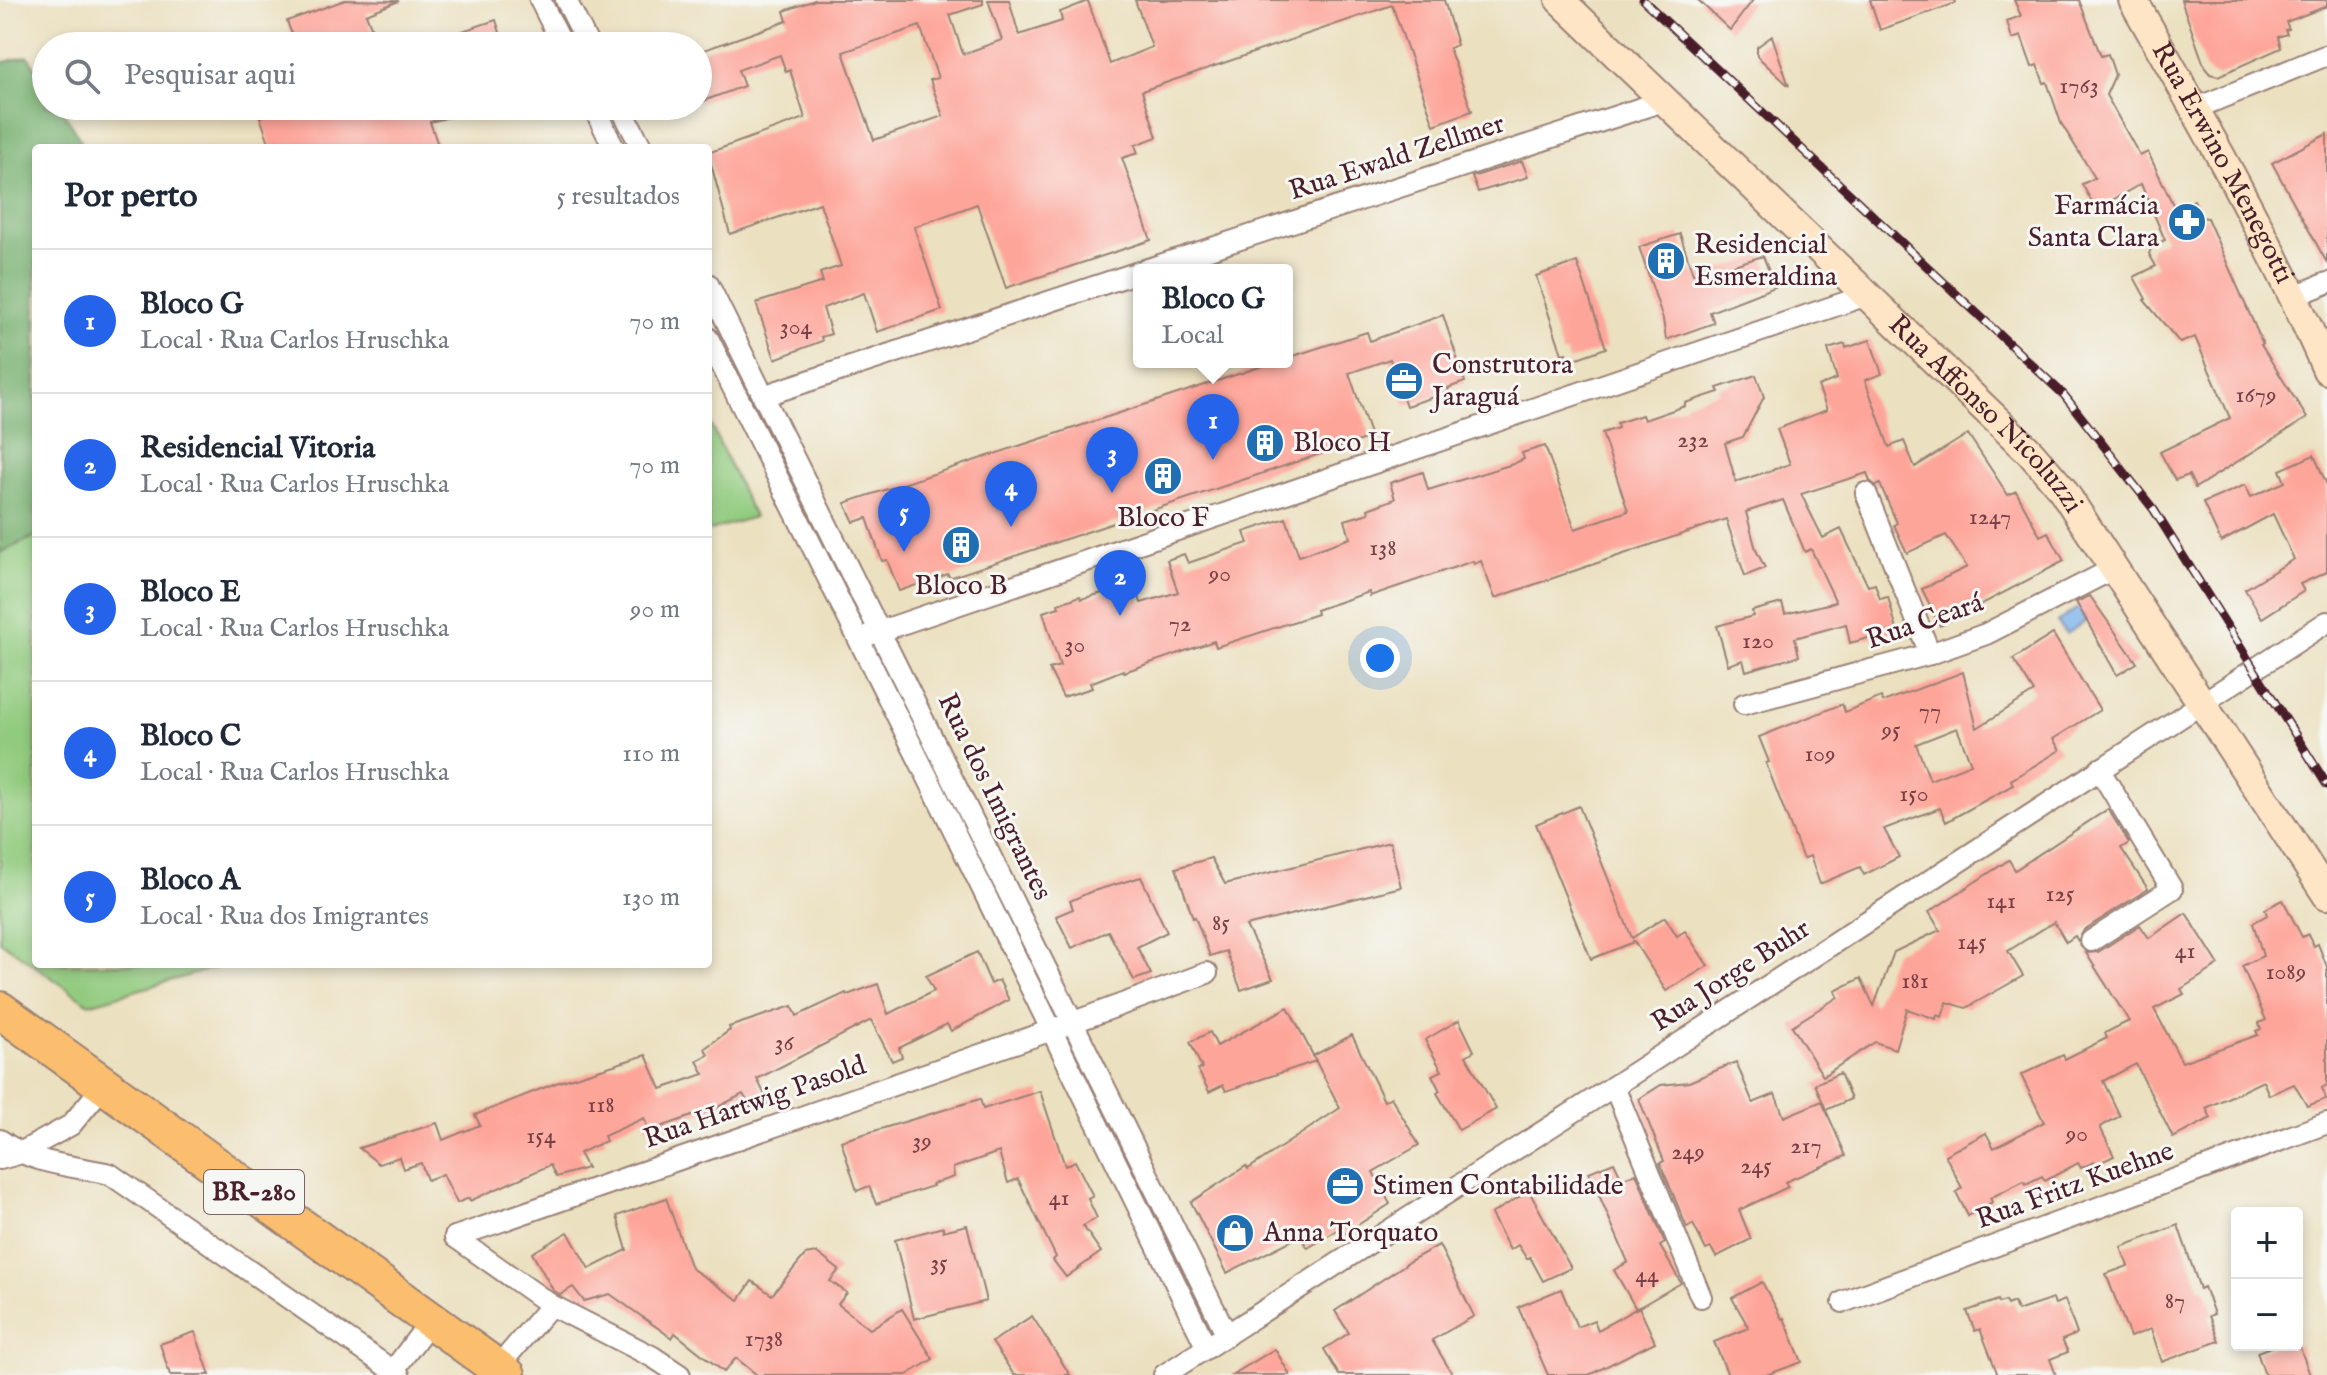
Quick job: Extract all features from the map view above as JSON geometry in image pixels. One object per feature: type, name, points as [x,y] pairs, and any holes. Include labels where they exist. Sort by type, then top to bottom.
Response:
[{"type":"highway","name":"BR-280","points":[[0,1010],[502,1371]]},
{"type":"street","points":[[540,0],[556,32]]},
{"type":"street","points":[[566,0],[582,32]]},
{"type":"street","name":"Rua Affonso Nicoluzzi","points":[[1560,0],[2030,452],[2062,489],[2327,895]]},
{"type":"street","name":"Rua Erwino Menegotti","points":[[2133,0],[2294,296],[2327,370]]},
{"type":"street","points":[[2194,109],[2327,55]]},
{"type":"street","name":"Rua Ewald Zellmer","points":[[1163,264],[1666,100]]},
{"type":"street","points":[[600,120],[612,144]]},
{"type":"street","points":[[627,120],[640,144]]},
{"type":"street","points":[[763,396],[1133,274]]},
{"type":"street","points":[[2294,296],[2327,283]]},
{"type":"street","name":"Rua dos Imigrantes","points":[[712,292],[1227,1335]]},
{"type":"street","points":[[858,639],[1867,295]]},
{"type":"street","name":"Rua dos Imigrantes","points":[[712,346],[1207,1348]]},
{"type":"street","points":[[1866,493],[1930,654]]},
{"type":"street","name":"Rua Ceará","points":[[1744,704],[1930,654],[1986,634],[2115,568]]},
{"type":"street","name":"Rua Jorge Buhr","points":[[1164,1375],[2327,622]]},
{"type":"street","points":[[2091,941],[2172,889],[2099,769]]},
{"type":"street","points":[[933,788],[952,777]]},
{"type":"street","name":"Rua Hartwig Pasold","points":[[551,1305],[455,1237],[1052,1030],[1207,973]]},
{"type":"street","points":[[9,1156],[71,1125],[104,1085]]},
{"type":"street","points":[[1614,1086],[1701,1297]]},
{"type":"street","name":"Rua Fritz Kuehne","points":[[1843,1302],[2327,1123]]},
{"type":"street","points":[[0,1140],[9,1156],[110,1174],[396,1373],[431,1320]]},
{"type":"street","points":[[502,1371],[551,1305],[653,1357],[680,1375]]},
{"type":"green space","points":[[28,56],[32,62],[32,120],[68,120],[83,144],[32,144],[32,538],[0,552],[0,63]]},
{"type":"green space","points":[[712,428],[754,517],[712,530]]},
{"type":"green space","points":[[32,538],[32,964],[0,941],[0,553]]},
{"type":"green space","points":[[38,968],[215,968],[89,1004]]},
{"type":"water","points":[[2084,604],[2089,611],[2083,615],[2086,621],[2066,634],[2057,622]]},
{"type":"building","points":[[345,0],[399,1],[366,14],[373,32],[291,32],[287,21]]},
{"type":"building","points":[[815,0],[983,0],[983,4],[950,15],[963,54],[1002,40],[988,0],[1009,0],[1019,35],[1062,21],[1060,12],[1088,1],[1110,64],[1152,47],[1135,0],[1444,0],[1457,45],[1449,48],[1472,111],[1434,125],[1392,5],[1142,91],[1157,137],[1135,145],[1138,153],[1122,158],[1151,240],[1006,288],[977,204],[914,227],[942,310],[877,332],[864,293],[823,308],[831,334],[821,337],[822,341],[775,359],[756,303],[823,282],[820,273],[841,266],[820,203],[730,234],[712,168],[712,152],[805,118],[790,70],[786,72],[780,55],[738,70],[744,86],[712,98],[712,47],[787,21],[784,11]],"holes":[[[920,26],[938,78],[930,80],[943,116],[874,140],[843,52]]]},
{"type":"building","points":[[1698,0],[1753,0],[1730,30]]},
{"type":"building","points":[[1870,0],[1955,0],[1956,3],[1880,30]]},
{"type":"building","points":[[2014,0],[2079,0],[2101,56],[2108,54],[2115,75],[2106,95],[2140,156],[2148,152],[2175,209],[2194,200],[2201,217],[2207,218],[2261,345],[2307,418],[2195,488],[2189,475],[2175,480],[2160,452],[2230,418],[2195,337],[2180,343],[2144,300],[2134,277],[2156,266],[2149,254],[2152,246],[2165,240],[2141,184],[2096,209],[2082,184],[2095,178],[2061,123],[2047,82],[2044,83],[2037,65],[2032,67],[2021,36],[2012,39],[2007,21],[2021,16]]},
{"type":"building","points":[[2181,0],[2327,0],[2327,6],[2286,22],[2289,29],[2285,30],[2287,34],[2278,37],[2281,48],[2218,76],[2210,74],[2205,68]]},
{"type":"building","points":[[496,20],[500,32],[462,32]]},
{"type":"building","points":[[1772,36],[1789,86],[1757,56],[1757,47]]},
{"type":"building","points":[[261,120],[438,120],[430,122],[438,144],[270,144]]},
{"type":"building","points":[[2327,134],[2327,263],[2272,163]]},
{"type":"building","points":[[1522,161],[1528,177],[1478,192],[1472,177]]},
{"type":"building","points":[[1680,234],[1693,274],[1697,273],[1698,276],[1763,256],[1775,287],[1710,312],[1714,323],[1666,340],[1663,319],[1639,247]]},
{"type":"building","points":[[1577,262],[1606,348],[1569,361],[1566,353],[1562,354],[1536,276]]},
{"type":"building","points":[[1443,315],[1465,382],[1448,388],[1449,392],[1406,406],[1390,359],[1349,373],[1371,437],[949,578],[948,574],[899,591],[887,560],[882,561],[867,518],[854,522],[845,503],[1257,368],[1293,368],[1293,356],[1367,332],[1370,341]]},
{"type":"building","points":[[1870,340],[1882,374],[1865,380],[1889,447],[1904,441],[1915,467],[1968,434],[2008,495],[2016,491],[2040,536],[2048,532],[2064,561],[1940,626],[1922,589],[1967,567],[1946,535],[1907,553],[1880,484],[1876,486],[1870,481],[1867,473],[1801,494],[1823,538],[1841,529],[1868,586],[1875,584],[1880,599],[1888,597],[1897,630],[1850,643],[1846,624],[1795,638],[1799,656],[1746,671],[1743,660],[1728,665],[1717,626],[1753,616],[1752,611],[1782,603],[1785,614],[1836,602],[1811,549],[1805,552],[1783,500],[1746,512],[1756,550],[1765,568],[1745,576],[1726,519],[1495,598],[1481,561],[1474,564],[1473,561],[1370,596],[1369,592],[1316,610],[1317,614],[1216,647],[1214,641],[1123,670],[1090,683],[1092,688],[1063,697],[1049,669],[1060,666],[1043,612],[1059,607],[1058,604],[1135,584],[1141,603],[1178,592],[1167,560],[1184,554],[1188,563],[1248,543],[1244,532],[1286,518],[1299,556],[1350,538],[1345,520],[1369,513],[1368,509],[1395,499],[1390,483],[1423,472],[1428,490],[1513,464],[1524,459],[1522,453],[1545,446],[1575,529],[1628,511],[1602,433],[1618,428],[1617,423],[1642,415],[1644,420],[1685,406],[1685,403],[1719,392],[1717,388],[1756,375],[1764,397],[1743,437],[1725,443],[1736,482],[1790,464],[1777,429],[1827,410],[1818,386],[1837,379],[1828,349],[1845,344],[1846,348]]},
{"type":"building","points":[[2314,455],[2327,485],[2327,572],[2300,584],[2304,591],[2262,618],[2245,589],[2294,559],[2273,514],[2221,542],[2203,503],[2245,485],[2251,497],[2285,482],[2280,470]]},
{"type":"building","points":[[2090,596],[2137,663],[2117,675],[2076,602]]},
{"type":"building","points":[[2053,634],[2100,710],[2053,739],[2060,750],[2011,780],[2013,785],[1946,822],[1940,808],[1884,829],[1899,857],[1864,875],[1860,867],[1820,884],[1810,856],[1803,859],[1759,737],[1842,704],[1845,712],[1881,697],[1883,702],[1963,672],[1977,728],[2034,692],[2013,659]],"holes":[[[1957,728],[1971,764],[1930,780],[1916,744]]]},
{"type":"building","points":[[1579,806],[1632,938],[1665,917],[1677,936],[1685,931],[1708,966],[1666,991],[1633,940],[1591,959],[1536,824]]},
{"type":"building","points":[[2108,809],[2129,843],[2121,848],[2148,889],[2084,930],[2078,941],[2075,936],[2066,942],[2054,922],[2008,951],[2023,976],[1966,1008],[1947,1002],[1942,1017],[1937,1015],[1936,1019],[1907,1009],[1895,1049],[1875,1042],[1823,1076],[1792,1026],[1838,997],[1835,991],[1861,978],[1874,1006],[1894,952],[1940,930],[1929,912],[2009,860],[2015,870]]},
{"type":"building","points":[[1390,842],[1401,887],[1246,926],[1273,979],[1241,990],[1226,951],[1210,956],[1176,868],[1211,858],[1225,884]]},
{"type":"building","points":[[1141,877],[1167,932],[1137,947],[1151,974],[1134,980],[1108,931],[1072,948],[1056,916],[1073,909],[1070,901]]},
{"type":"building","points":[[2283,900],[2302,937],[2308,934],[2314,946],[2318,944],[2327,967],[2327,1085],[2322,1088],[2326,1099],[2307,1106],[2294,1084],[2269,1095],[2263,1081],[2206,1108],[2211,1118],[2173,1138],[2136,1064],[2103,1081],[2120,1116],[2100,1127],[2114,1156],[2081,1168],[2078,1163],[2045,1181],[2042,1176],[2026,1184],[2024,1181],[1990,1198],[1992,1202],[1968,1216],[1956,1192],[1962,1188],[1945,1155],[1986,1133],[1994,1148],[2044,1122],[2021,1075],[2063,1055],[2065,1059],[2107,1038],[2105,1033],[2129,1021],[2086,953],[2098,952],[2140,925],[2149,938],[2186,913],[2219,965],[2181,989],[2184,994],[2154,1009],[2182,1062],[2258,1035],[2256,1031],[2261,1029],[2259,1023],[2266,1020],[2242,966],[2263,956],[2253,923],[2267,915],[2265,909]]},
{"type":"building","points":[[977,952],[991,984],[999,980],[1009,1000],[951,1031],[947,1024],[899,1048],[902,1057],[892,1061],[871,1020],[757,1079],[769,1103],[753,1111],[743,1094],[718,1107],[649,1131],[644,1118],[604,1136],[606,1141],[579,1153],[587,1168],[556,1177],[550,1165],[470,1201],[469,1198],[457,1203],[443,1174],[427,1180],[421,1163],[403,1169],[399,1157],[379,1164],[359,1148],[437,1123],[443,1140],[480,1125],[475,1115],[556,1083],[646,1055],[661,1089],[704,1074],[697,1061],[708,1055],[705,1048],[730,1030],[729,1027],[792,1006],[797,1016],[846,993],[878,984],[888,1014],[934,991],[926,976]]},
{"type":"building","points":[[1288,1007],[1316,1061],[1226,1091],[1223,1085],[1209,1092],[1198,1070],[1202,1068],[1190,1042],[1210,1032],[1217,1046]]},
{"type":"building","points":[[1459,1020],[1474,1051],[1466,1056],[1496,1109],[1459,1130],[1437,1093],[1440,1091],[1432,1075],[1442,1071],[1425,1040]]},
{"type":"building","points":[[1352,1035],[1384,1101],[1391,1097],[1419,1145],[1373,1172],[1390,1204],[1344,1234],[1341,1228],[1308,1248],[1300,1236],[1227,1273],[1191,1202],[1246,1166],[1248,1169],[1340,1108],[1313,1056]]},
{"type":"building","points":[[1736,1062],[1753,1103],[1775,1094],[1784,1117],[1822,1101],[1846,1156],[1785,1182],[1788,1187],[1739,1210],[1751,1239],[1716,1257],[1711,1248],[1706,1250],[1693,1224],[1687,1228],[1660,1163],[1664,1161],[1639,1099],[1661,1085],[1689,1082]]},
{"type":"building","points":[[1840,1073],[1851,1099],[1826,1110],[1815,1084]]},
{"type":"building","points":[[1040,1091],[1065,1166],[1075,1161],[1093,1196],[1088,1199],[1097,1218],[1083,1226],[1101,1252],[1066,1277],[1053,1260],[1056,1257],[1018,1179],[1008,1183],[999,1152],[953,1168],[954,1177],[933,1186],[876,1204],[869,1186],[857,1191],[841,1141],[980,1099],[983,1109]]},
{"type":"building","points":[[1614,1162],[1622,1179],[1636,1173],[1665,1243],[1660,1246],[1681,1283],[1636,1309],[1614,1270],[1628,1262],[1589,1172]]},
{"type":"building","points":[[1529,1191],[1571,1268],[1543,1281],[1530,1257],[1527,1259],[1518,1245],[1510,1250],[1491,1214]]},
{"type":"building","points":[[666,1198],[691,1268],[739,1300],[752,1281],[772,1295],[805,1255],[817,1253],[839,1270],[830,1281],[847,1293],[838,1304],[870,1329],[902,1309],[933,1359],[907,1375],[757,1375],[736,1358],[724,1372],[675,1333],[672,1338],[610,1294],[584,1301],[573,1287],[560,1295],[553,1290],[532,1253],[568,1232],[589,1269],[627,1250],[617,1216]]},
{"type":"building","points":[[967,1225],[986,1301],[914,1319],[895,1240],[943,1227],[943,1231]]},
{"type":"building","points":[[2178,1225],[2200,1289],[2204,1287],[2214,1314],[2209,1316],[2219,1341],[2162,1362],[2151,1329],[2130,1337],[2106,1274],[2128,1266],[2121,1247]]},
{"type":"building","points":[[1439,1245],[1474,1316],[1432,1340],[1453,1375],[1339,1375],[1324,1349],[1349,1333],[1335,1311],[1406,1263]]},
{"type":"building","points":[[1762,1282],[1784,1318],[1802,1362],[1766,1375],[1728,1375],[1714,1342],[1749,1328],[1732,1298]]},
{"type":"building","points":[[1561,1289],[1577,1327],[1594,1320],[1598,1330],[1639,1307],[1655,1342],[1589,1375],[1548,1375],[1518,1307]]},
{"type":"building","points":[[2053,1299],[2055,1304],[2065,1300],[2077,1334],[2062,1340],[2068,1352],[2050,1359],[2056,1375],[1998,1375],[1980,1329],[1975,1331],[1967,1311],[1998,1300],[1999,1303],[2005,1301],[2007,1305],[2014,1302],[2017,1311]]},
{"type":"building","points":[[1032,1316],[1070,1375],[1014,1375],[992,1342]]},
{"type":"building","points":[[195,1332],[210,1375],[170,1375],[160,1344]]},
{"type":"building","points":[[1275,1349],[1290,1375],[1232,1375]]},
{"type":"building","points":[[2301,1351],[2310,1375],[2265,1375],[2257,1352]]},
{"type":"railway","points":[[1643,0],[2064,395],[2154,510],[2327,785]]},
{"type":"place","name":"Farmácia Santa Clara","points":[[2187,222]]},
{"type":"place","name":"Residencial Esmeraldina","points":[[1666,261]]},
{"type":"place","name":"Construtora Jaraguá","points":[[1404,381]]},
{"type":"place","name":"Bloco H","points":[[1265,443]]},
{"type":"place","name":"Bloco G","points":[[1213,460]]},
{"type":"place","name":"Bloco F","points":[[1163,476]]},
{"type":"place","name":"Bloco E","points":[[1112,493]]},
{"type":"place","name":"Bloco C","points":[[1011,527]]},
{"type":"place","name":"Bloco B","points":[[961,545]]},
{"type":"place","name":"Bloco A","points":[[904,552]]},
{"type":"place","name":"Residencial Vitoria","points":[[1120,616]]},
{"type":"place","name":"Stimen Contabilidade","points":[[1345,1186]]},
{"type":"place","name":"Anna Torquato","points":[[1235,1233]]}]
